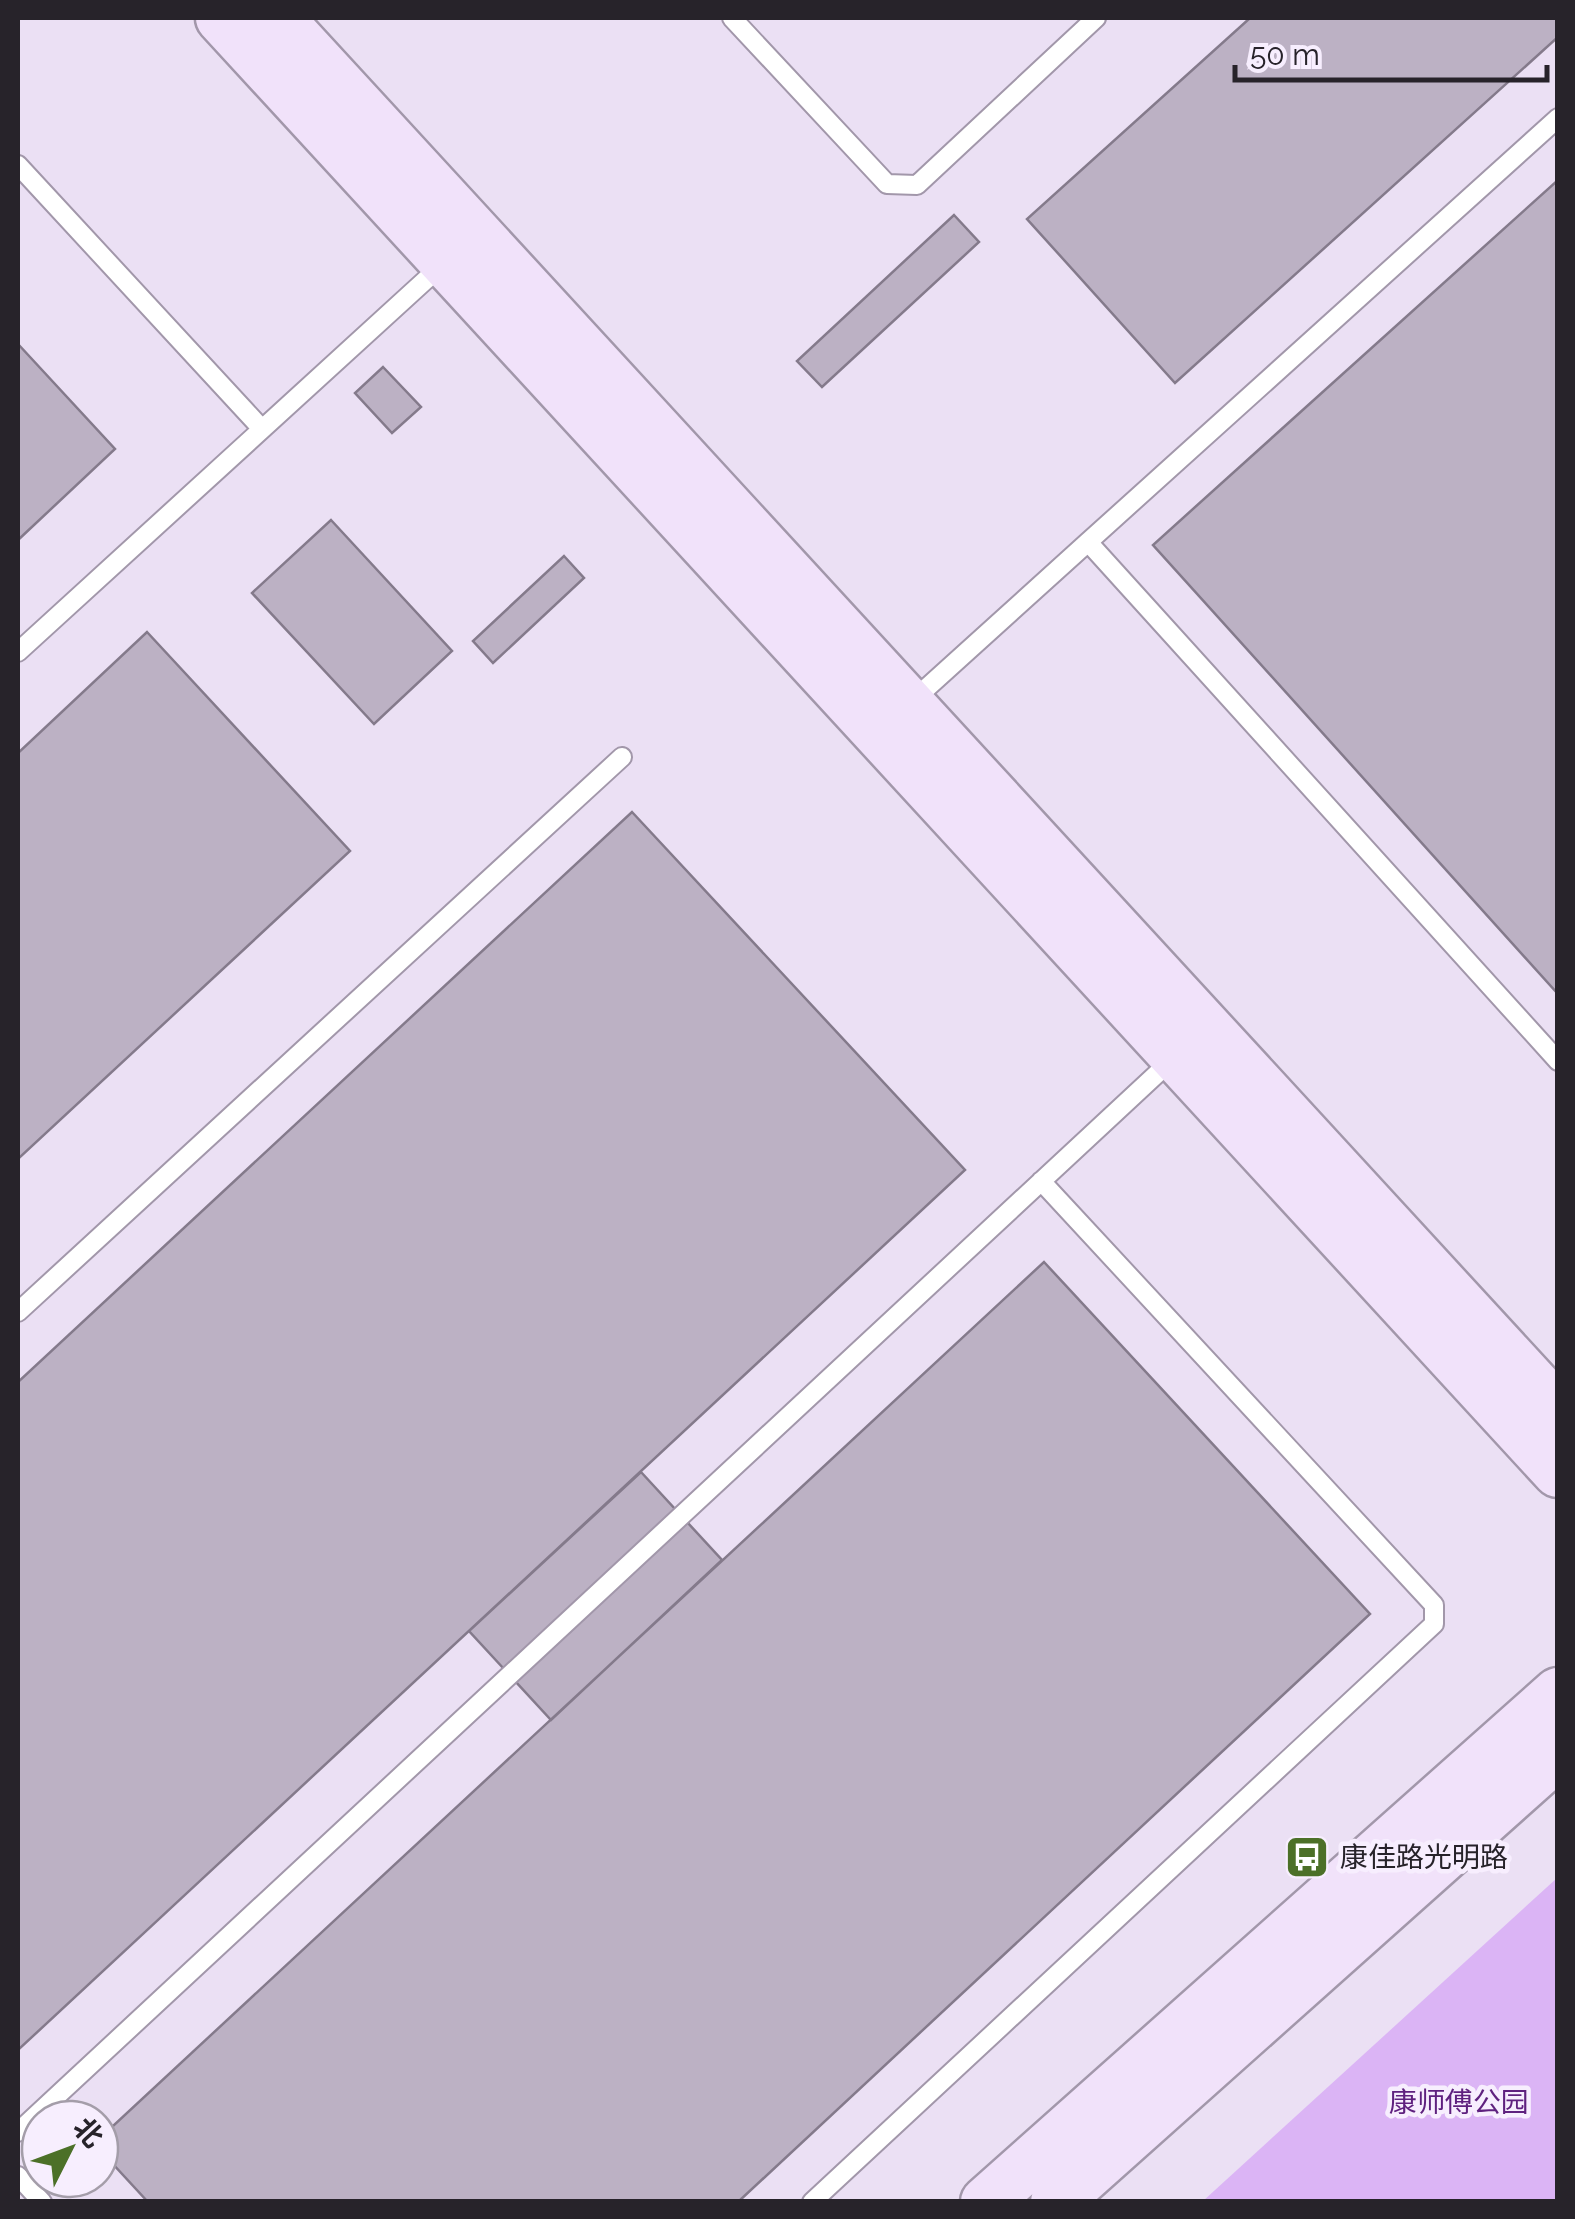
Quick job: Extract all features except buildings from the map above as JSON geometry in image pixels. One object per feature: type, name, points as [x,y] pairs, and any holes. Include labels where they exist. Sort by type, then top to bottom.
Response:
[{"type":"street","points":[[221,18],[1558,1472]]},
{"type":"street","points":[[278,18],[1558,1410]]},
{"type":"street","points":[[986,2202],[1558,1693]]},
{"type":"street","points":[[1056,2202],[1558,1754]]},
{"type":"lane","points":[[732,18],[887,184],[917,185],[1096,18]]},
{"type":"lane","points":[[909,704],[1558,118]]},
{"type":"lane","points":[[18,166],[262,429]]},
{"type":"lane","points":[[18,652],[446,262]]},
{"type":"lane","points":[[1088,542],[1558,1061]]},
{"type":"lane","points":[[18,1312],[622,757]]},
{"type":"lane","points":[[18,2132],[1176,1056]]},
{"type":"lane","points":[[812,2202],[1434,1624],[1434,1605],[1042,1181]]},
{"type":"lane","points":[[18,2176],[42,2202]]},
{"type":"green space","name":"康师傅公园","points":[[1557,1878],[1557,2201],[1203,2201]]},
{"type":"place","name":"康佳路光明路","points":[[1307,1857]]}]
